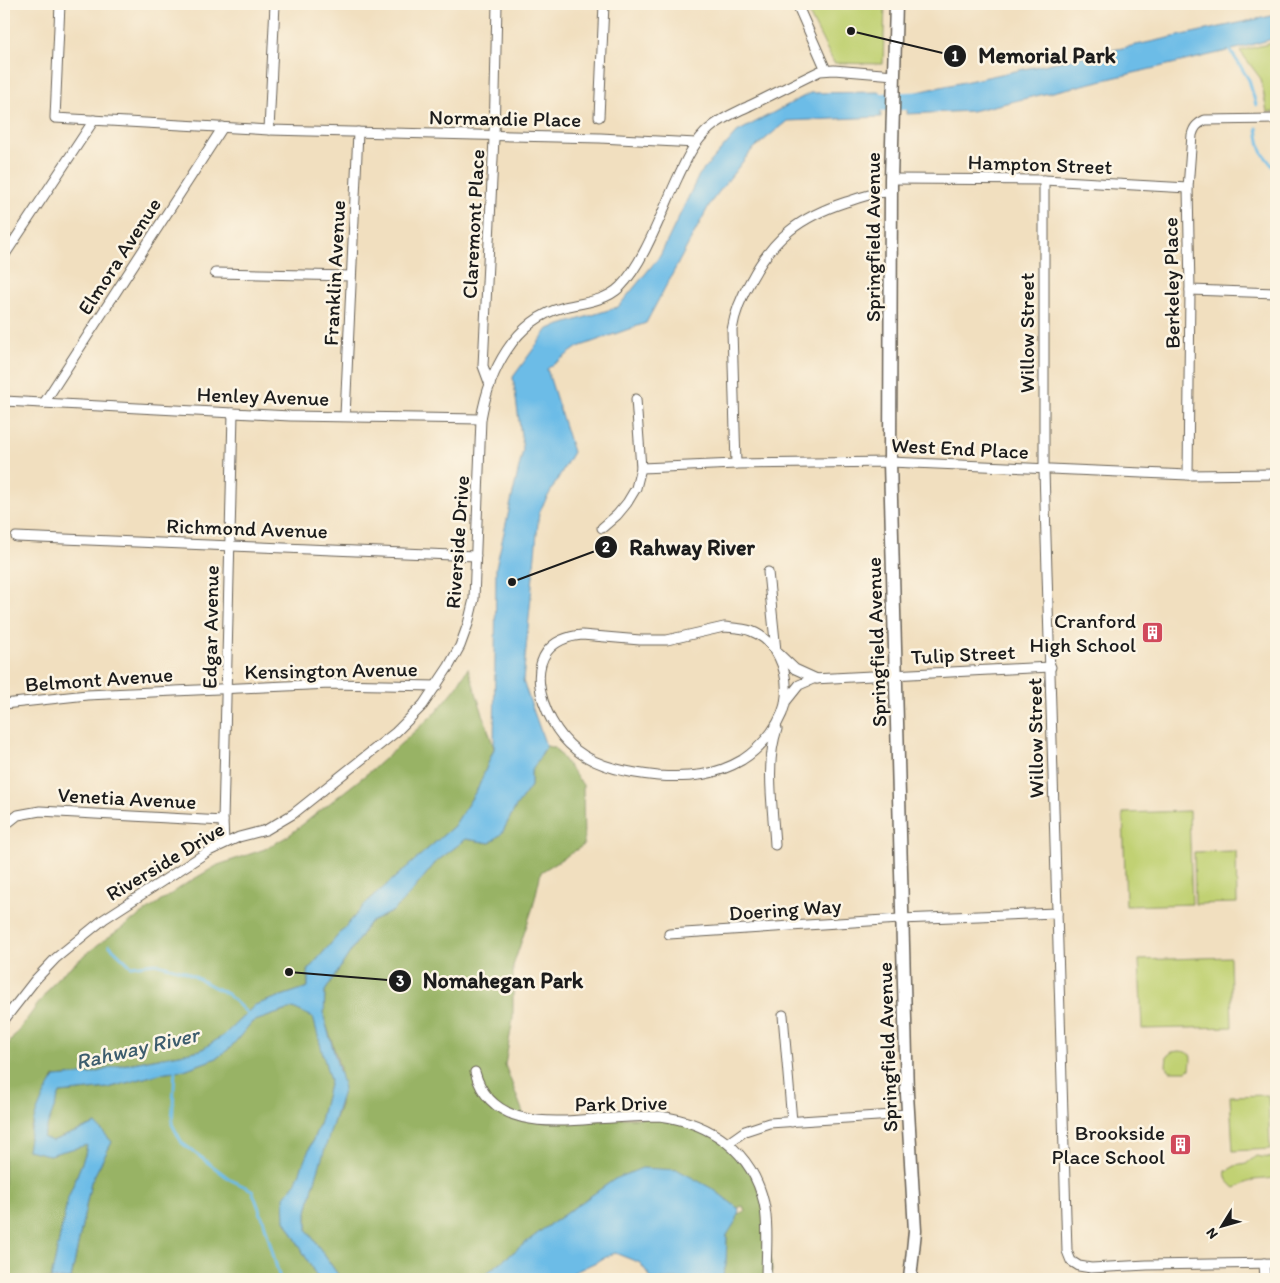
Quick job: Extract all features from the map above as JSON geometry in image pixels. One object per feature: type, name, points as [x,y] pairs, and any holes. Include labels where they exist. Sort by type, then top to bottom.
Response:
[{"type":"street","name":"Normandie Place","points":[[60,4],[55,118],[269,130],[610,138],[696,143]]},
{"type":"street","points":[[269,130],[274,4]]},
{"type":"street","name":"Claremont Place","points":[[490,385],[483,366],[494,136],[497,4]]},
{"type":"street","points":[[599,117],[604,4]]},
{"type":"street","points":[[797,4],[826,70]]},
{"type":"street","name":"Springfield Avenue","points":[[896,4],[891,186],[890,462],[909,1114],[915,1231],[910,1279]]},
{"type":"street","points":[[696,143],[708,129],[723,118],[820,71],[894,74]]},
{"type":"street","name":"Berkeley Place","points":[[1188,475],[1190,290],[1188,188],[1192,135],[1194,128],[1205,120],[1276,119]]},
{"type":"street","points":[[4,256],[94,120]]},
{"type":"street","name":"Elmora Avenue","points":[[44,403],[223,127]]},
{"type":"street","name":"Franklin Avenue","points":[[345,416],[358,132]]},
{"type":"street","name":"Riverside Drive","points":[[4,1020],[36,978],[56,958],[104,919],[224,842],[266,830],[293,814],[396,732],[423,705],[460,646],[474,599],[481,420],[484,402],[490,385],[506,352],[516,336],[527,325],[544,314],[607,296],[626,281],[643,253],[682,168],[696,143]]},
{"type":"street","name":"Hampton Street","points":[[736,464],[732,330],[734,314],[760,262],[772,247],[785,234],[817,213],[891,186],[1044,180],[1188,188]]},
{"type":"street","name":"Willow Street","points":[[1044,180],[1044,470],[1067,1251],[1071,1261],[1079,1266],[1091,1268],[1264,1263]]},
{"type":"street","points":[[215,273],[352,276]]},
{"type":"street","points":[[1190,290],[1276,293]]},
{"type":"street","points":[[602,528],[627,503],[636,488],[642,468],[636,399]]},
{"type":"street","name":"Henley Avenue","points":[[4,401],[290,416],[481,420]]},
{"type":"street","name":"Edgar Avenue","points":[[224,842],[233,413]]},
{"type":"street","name":"West End Place","points":[[642,468],[736,464],[890,462],[1188,475],[1276,474]]},
{"type":"street","name":"Richmond Avenue","points":[[16,537],[476,556]]},
{"type":"street","points":[[768,572],[776,651],[785,676],[786,703],[773,741],[771,759],[775,845]]},
{"type":"street","points":[[724,627],[749,631],[763,637],[795,669],[817,679],[798,685],[790,694],[776,724],[763,742],[746,757],[726,768],[710,774],[693,777],[641,774],[599,763],[577,752],[559,733],[546,707],[539,676],[540,667],[546,652],[556,643],[574,636],[596,635],[640,640],[667,640],[724,627]]},
{"type":"street","name":"Tulip Street","points":[[817,679],[1051,667]]},
{"type":"street","name":"Kensington Avenue","points":[[226,689],[330,684],[436,686]]},
{"type":"street","name":"Belmont Avenue","points":[[4,704],[87,695],[226,689]]},
{"type":"street","name":"Venetia Avenue","points":[[4,826],[18,815],[40,811],[223,821]]},
{"type":"street","name":"Doering Way","points":[[669,934],[903,919],[1057,914]]},
{"type":"street","points":[[783,1015],[792,1122]]},
{"type":"street","name":"Park Drive","points":[[475,1072],[478,1083],[489,1100],[503,1111],[525,1118],[564,1122],[660,1116],[700,1126],[728,1142],[757,1182],[764,1204],[766,1279]]},
{"type":"street","points":[[728,1142],[744,1132],[769,1123],[909,1114]]},
{"type":"street","points":[[1265,1279],[1264,1263],[1276,1263]]},
{"type":"green space","points":[[804,4],[885,4],[883,64],[834,63]]},
{"type":"green space","points":[[1276,42],[1276,112],[1267,112],[1261,79],[1240,51]]},
{"type":"green space","points":[[468,668],[494,748],[547,746],[555,748],[583,785],[584,845],[541,872],[533,907],[513,966],[513,1018],[505,1065],[525,1118],[674,1118],[728,1143],[757,1182],[766,1219],[773,1279],[722,1279],[726,1265],[727,1235],[738,1214],[745,1211],[743,1206],[737,1208],[713,1189],[615,1179],[542,1230],[479,1279],[341,1279],[307,1230],[307,1212],[313,1187],[340,1105],[340,1068],[324,1017],[325,991],[369,923],[393,911],[410,894],[436,862],[466,839],[490,843],[502,833],[515,808],[531,786],[531,772],[546,747],[494,749],[478,788],[454,826],[367,902],[308,970],[308,987],[255,1005],[224,1035],[201,1050],[117,1066],[91,1074],[54,1077],[30,1129],[49,1155],[87,1144],[85,1155],[68,1198],[51,1279],[8,1279],[4,1277],[4,1050],[58,977],[100,943],[187,883],[218,865],[265,849],[288,836],[373,769],[436,712],[456,688]]},
{"type":"green space","points":[[1189,811],[1192,904],[1126,906],[1123,813]]},
{"type":"green space","points":[[1236,851],[1237,903],[1195,904],[1194,852]]},
{"type":"green space","points":[[1230,957],[1232,1027],[1142,1029],[1139,960]]},
{"type":"green space","points":[[293,1008],[313,1016],[330,1081],[319,1125],[295,1184],[285,1220],[318,1279],[71,1279],[91,1182],[112,1142],[96,1124],[51,1141],[42,1137],[60,1093],[108,1088],[166,1072],[184,1070],[217,1058],[230,1048],[252,1022]]},
{"type":"green space","points":[[1179,1051],[1189,1054],[1191,1061],[1190,1069],[1187,1071],[1170,1071],[1166,1066],[1167,1056],[1172,1052]]},
{"type":"green space","points":[[1268,1095],[1270,1149],[1233,1151],[1230,1096]]},
{"type":"green space","points":[[1256,1156],[1274,1159],[1276,1178],[1253,1180],[1235,1188],[1229,1183],[1226,1171],[1235,1166],[1246,1164]]},
{"type":"water","points":[[1276,15],[1276,38],[1240,48],[972,111],[907,114],[908,94]]},
{"type":"water","points":[[880,92],[881,117],[787,121],[751,151],[711,202],[646,323],[578,347],[547,369],[573,452],[539,512],[523,681],[546,746],[531,772],[531,786],[515,808],[502,833],[490,843],[466,839],[436,862],[410,894],[393,911],[369,923],[325,991],[324,1017],[344,1088],[313,1187],[307,1212],[307,1230],[341,1279],[318,1279],[285,1220],[284,1197],[295,1184],[319,1125],[330,1081],[313,1017],[293,1008],[252,1022],[230,1048],[217,1058],[184,1070],[166,1072],[108,1088],[60,1093],[43,1137],[52,1141],[96,1124],[112,1142],[91,1182],[71,1279],[51,1279],[68,1198],[87,1145],[49,1155],[27,1150],[37,1112],[55,1077],[91,1074],[117,1066],[201,1050],[224,1035],[255,1005],[308,987],[308,970],[367,902],[454,826],[478,788],[494,749],[496,567],[523,450],[513,377],[548,329],[618,307],[660,256],[699,175],[737,132],[810,93]]},
{"type":"water","points":[[642,1168],[678,1170],[713,1189],[739,1209],[737,1219],[727,1235],[726,1265],[722,1279],[652,1279],[640,1263],[615,1253],[560,1279],[479,1279],[542,1230],[615,1179]]},
{"type":"waterway","points":[[1229,48],[1249,80],[1256,105]]},
{"type":"waterway","name":"Rahway River","points":[[857,103],[931,100]]},
{"type":"waterway","points":[[1257,128],[1262,151],[1276,170]]},
{"type":"waterway","points":[[109,945],[131,966],[155,963],[184,971],[227,994],[248,1014]]},
{"type":"waterway","points":[[175,1069],[172,1124],[182,1143],[231,1180],[252,1190],[264,1222],[280,1279]]},
{"type":"place","name":"Memorial Park","points":[[851,31]]},
{"type":"place","name":"Rahway River","points":[[512,582]]},
{"type":"place","name":"Cranford High School","points":[[1152,632]]},
{"type":"place","name":"Nomahegan Park","points":[[289,972]]},
{"type":"place","name":"Brookside Place School","points":[[1181,1144]]}]
